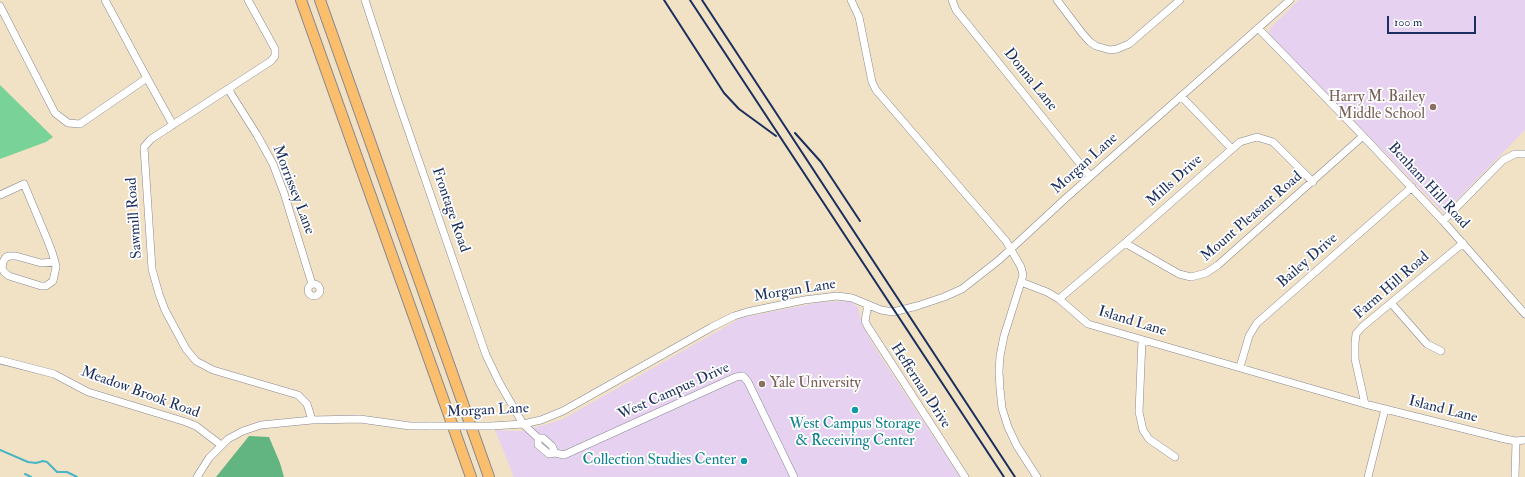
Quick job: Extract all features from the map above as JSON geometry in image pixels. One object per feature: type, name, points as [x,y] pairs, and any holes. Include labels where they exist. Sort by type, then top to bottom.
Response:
[{"type":"highway","points":[[301,0],[471,477]]},
{"type":"highway","points":[[320,0],[489,477]]},
{"type":"street","points":[[105,0],[173,125]]},
{"type":"street","name":"Sawmill Road","points":[[248,0],[276,49],[275,56],[271,61],[148,141],[144,149],[152,269],[165,310],[186,349],[196,360],[213,370],[298,395],[307,404],[312,420]]},
{"type":"street","name":"Frontage Road","points":[[365,0],[396,95],[486,354],[499,382],[523,424]]},
{"type":"street","points":[[850,0],[859,17],[872,82],[876,90],[1011,249],[1021,267],[1021,282],[1004,336],[1000,356],[1000,389],[1002,408],[1008,427],[1017,446],[1037,477]]},
{"type":"street","name":"Donna Lane","points":[[952,0],[956,10],[1090,176]]},
{"type":"street","points":[[1057,0],[1090,42],[1096,46],[1110,50],[1129,44],[1180,0]]},
{"type":"street","name":"Morgan Lane","points":[[197,477],[206,462],[221,445],[236,434],[261,425],[312,420],[360,419],[410,426],[492,426],[523,424],[541,420],[563,411],[712,327],[734,316],[747,312],[804,300],[832,296],[845,297],[887,312],[892,312],[944,297],[972,282],[1011,249],[1090,176],[1290,0]]},
{"type":"street","points":[[0,6],[55,113],[68,123],[80,124],[147,78]]},
{"type":"street","name":"Benham Hill Road","points":[[1258,28],[1412,187],[1525,314]]},
{"type":"street","name":"Morrissey Lane","points":[[228,89],[273,164],[284,193],[312,284]]},
{"type":"street","points":[[1181,96],[1231,148]]},
{"type":"street","name":"Mount Pleasant Road","points":[[1125,244],[1180,274],[1191,277],[1202,275],[1218,265],[1363,136]]},
{"type":"street","name":"Mills Drive","points":[[1059,299],[1125,244],[1231,148],[1240,142],[1257,137],[1268,139],[1278,145],[1313,182]]},
{"type":"street","points":[[1443,221],[1503,160],[1515,154],[1525,154]]},
{"type":"street","points":[[0,195],[24,184],[47,239],[55,262],[56,271],[52,283],[46,286],[38,286],[9,276],[4,272],[2,268],[4,260],[10,256],[16,256],[41,263],[55,262]]},
{"type":"street","name":"Bailey Drive","points":[[1240,368],[1248,336],[1257,323],[1412,187]]},
{"type":"street","name":"Farm Hill Road","points":[[1365,404],[1355,359],[1354,343],[1356,334],[1362,327],[1462,243]]},
{"type":"street","name":"Island Lane","points":[[1021,282],[1047,292],[1059,299],[1088,324],[1365,404],[1516,441],[1525,440]]},
{"type":"street","points":[[1391,303],[1427,344],[1441,351]]},
{"type":"street","name":"Heffernan Drive","points":[[868,305],[865,321],[868,327],[965,477]]},
{"type":"street","points":[[1142,340],[1138,412],[1143,430],[1149,439],[1175,457]]},
{"type":"street","name":"Meadow Brook Road","points":[[0,360],[54,374],[88,392],[186,422],[196,426],[221,445]]},
{"type":"street","name":"West Campus Drive","points":[[523,424],[538,438],[538,445],[546,452],[549,454],[555,453],[564,455],[732,379],[742,376],[746,378],[794,477]]},
{"type":"street","points":[[1368,477],[1385,409]]},
{"type":"street","points":[[1515,477],[1516,441]]},
{"type":"shaded area","name":"Harry M. Bailey Middle School","points":[[1299,0],[1525,0],[1525,130],[1444,213],[1271,36],[1269,31],[1272,26]]},
{"type":"shaded area","name":"Yale University","points":[[849,301],[858,307],[862,325],[875,348],[960,477],[514,477],[495,430],[521,431],[563,419],[741,318],[821,302]]},
{"type":"green space","points":[[0,85],[53,137],[46,142],[0,159]]},
{"type":"green space","points":[[249,436],[269,437],[284,477],[216,477]]},
{"type":"waterway","points":[[0,450],[28,462],[47,462],[57,472],[67,472],[77,477]]},
{"type":"waterway","points":[[25,474],[31,477]]},
{"type":"railway","points":[[664,0],[724,93],[739,109],[776,136]]},
{"type":"railway","points":[[690,0],[1004,477]]},
{"type":"railway","points":[[702,0],[1015,477]]},
{"type":"railway","points":[[795,133],[821,162],[860,221]]},
{"type":"place","name":"Harry M. Bailey Middle School","points":[[1433,107]]},
{"type":"place","name":"Yale University","points":[[762,384]]},
{"type":"place","name":"West Campus Storage & Receiving Center","points":[[855,410]]},
{"type":"place","name":"Collection Studies Center","points":[[744,461]]}]
